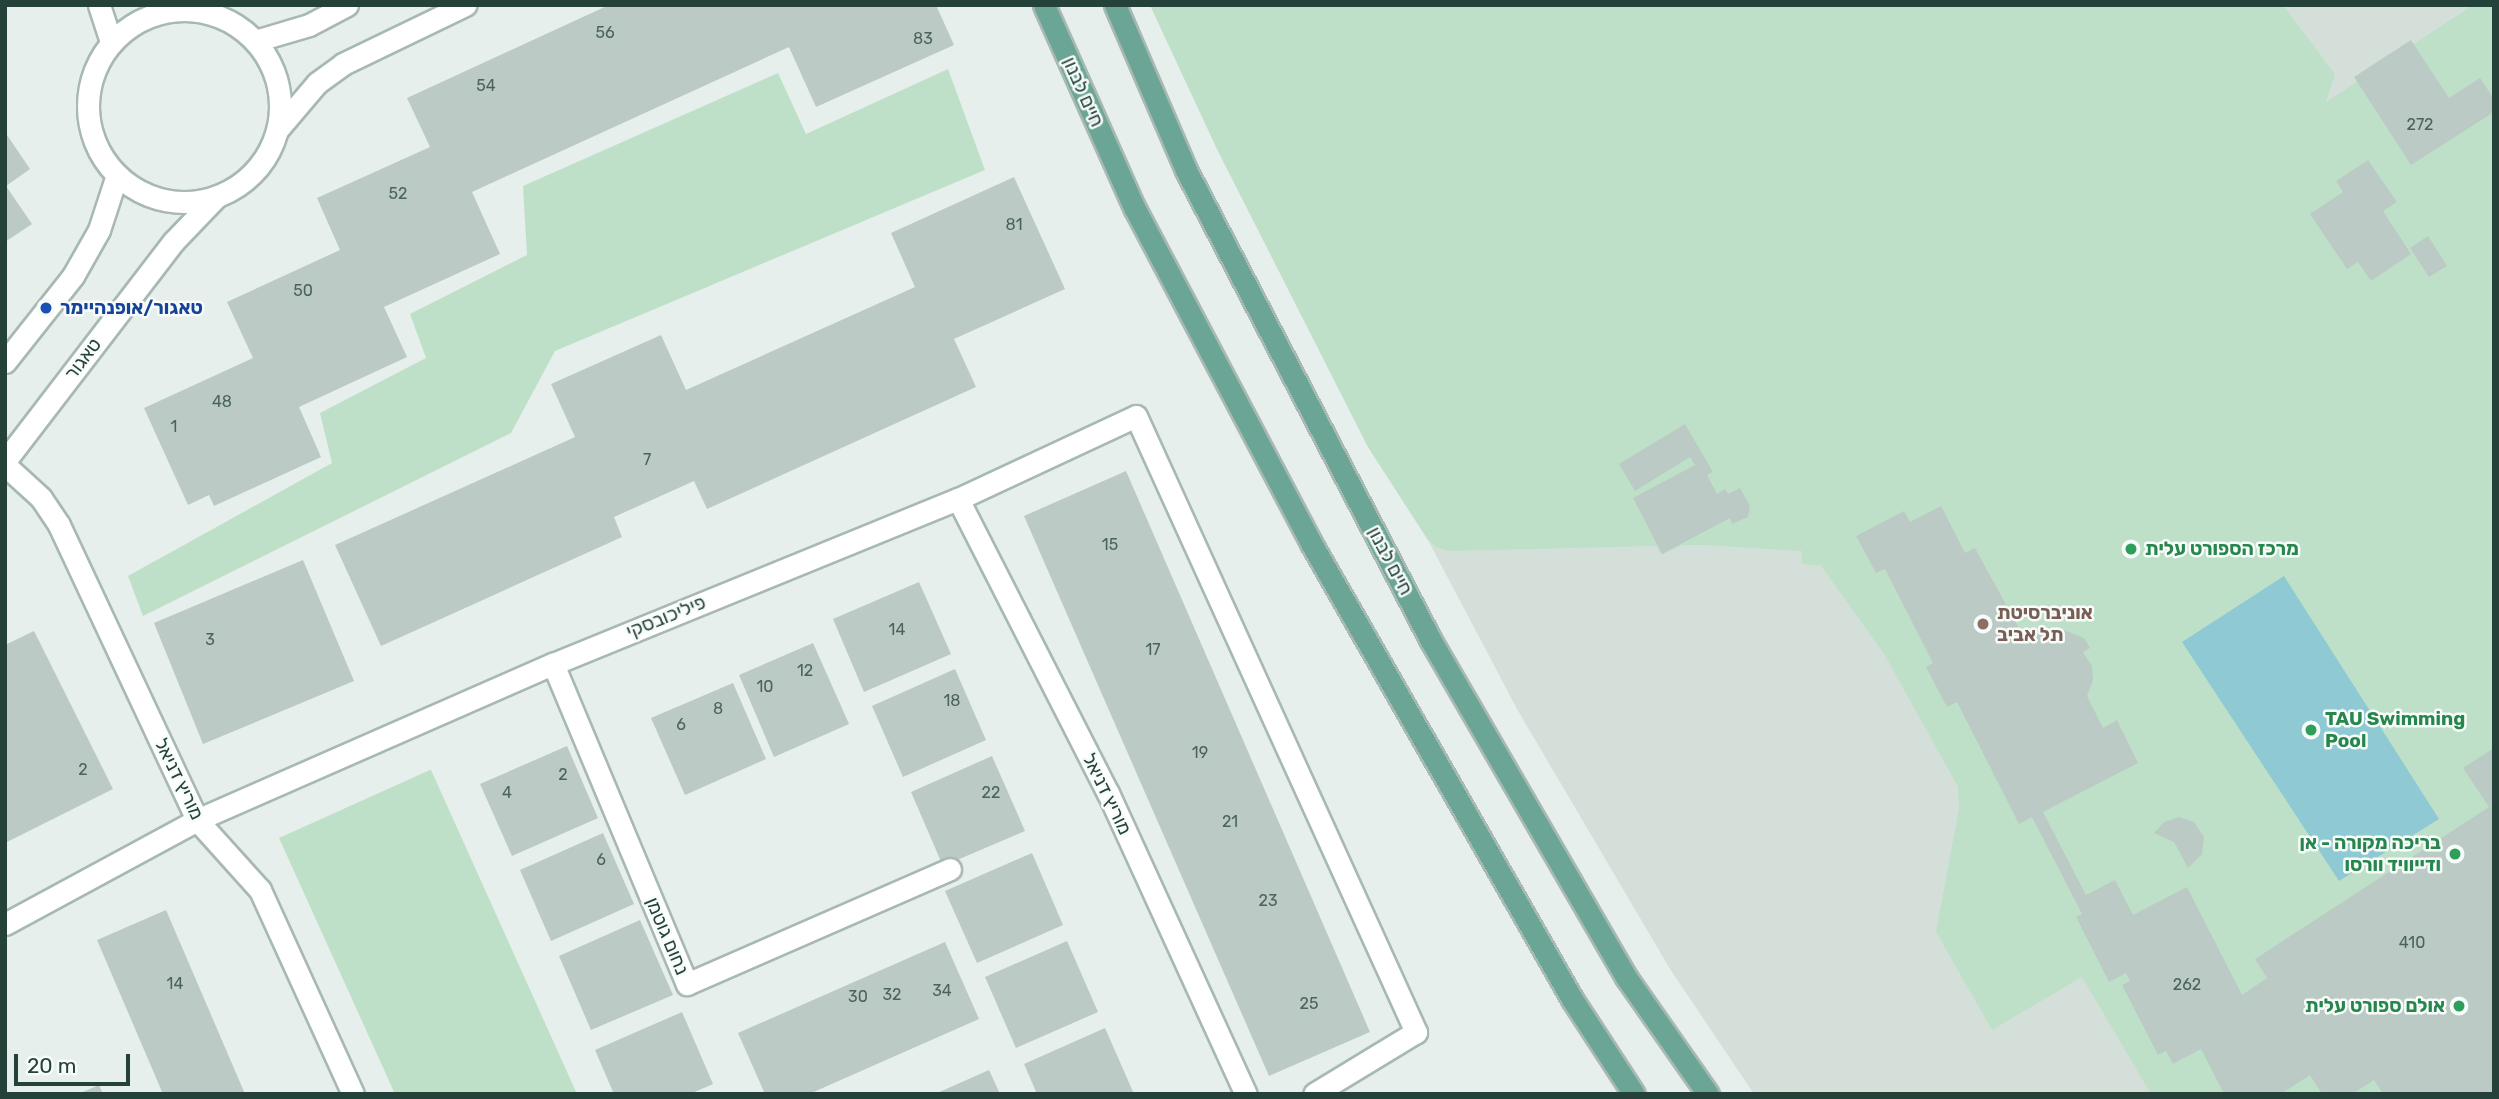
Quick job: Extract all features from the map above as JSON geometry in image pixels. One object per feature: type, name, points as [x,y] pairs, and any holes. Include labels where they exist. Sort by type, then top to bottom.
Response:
[{"type":"main road","name":"חיים לבנון","points":[[1044,5],[1135,209],[1311,543],[1572,999],[1634,1094]]},
{"type":"main road","name":"חיים לבנון","points":[[1115,5],[1185,170],[1430,639],[1626,977],[1708,1094]]},
{"type":"street","points":[[99,5],[111,43]]},
{"type":"street","points":[[255,41],[309,25],[347,5]]},
{"type":"street","points":[[277,131],[281,107],[278,83],[269,60],[255,41],[222,17],[195,8],[167,11],[136,23],[111,43],[96,67],[88,96],[89,115],[100,152],[117,175],[139,191],[164,200],[191,202],[217,196],[244,181],[264,159],[277,131],[317,83],[343,64],[465,5]]},
{"type":"street","points":[[5,362],[73,276],[99,230],[117,175]]},
{"type":"street","name":"טאגור","points":[[5,463],[174,241],[217,196]]},
{"type":"street","name":"פיליכובסקי","points":[[5,924],[197,820],[553,664],[958,499],[1136,416],[1416,1032],[1314,1094]]},
{"type":"street","name":"מוריץ דניאל","points":[[5,463],[41,498],[59,525],[197,820],[260,890],[352,1094]]},
{"type":"street","name":"מוריץ דניאל","points":[[958,499],[1108,793],[1245,1094]]},
{"type":"street","name":"נחום גוטמן","points":[[553,664],[687,984],[950,869]]},
{"type":"shaded area","name":"מרכז הספורט עלית","points":[[1150,5],[2494,5],[2494,1094],[1754,1094],[1670,969],[1517,709],[1428,540],[1368,447],[1217,149]]},
{"type":"green space","name":"מרכז הספורט עלית","points":[[1150,5],[2283,5],[2335,74],[2326,102],[2473,5],[2494,5],[2494,1094],[2151,1094],[2082,977],[1992,1030],[1936,932],[1959,808],[1958,787],[1884,654],[1821,566],[1802,564],[1802,551],[1703,545],[1682,545],[1662,555],[1656,546],[1448,551],[1436,547],[1428,540],[1368,447],[1217,149]]},
{"type":"green space","points":[[948,69],[985,170],[555,351],[511,433],[143,616],[128,576],[332,463],[320,413],[426,358],[410,314],[527,255],[523,186],[778,73],[806,134]]},
{"type":"green space","points":[[431,770],[577,1094],[395,1094],[279,838]]},
{"type":"water","name":"TAU Swimming Pool","points":[[2284,576],[2439,819],[2339,881],[2182,642]]},
{"type":"building","points":[[609,5],[936,5],[954,45],[816,107],[789,47],[472,192],[500,254],[384,307],[407,357],[299,407],[321,457],[214,506],[209,495],[188,505],[144,408],[253,358],[227,302],[340,250],[317,198],[430,147],[407,98]]},
{"type":"building","points":[[2411,40],[2449,98],[2480,78],[2494,99],[2494,112],[2411,165],[2354,77]]},
{"type":"building","points":[[5,132],[30,169],[6,186],[32,224],[5,242]]},
{"type":"building","points":[[2368,160],[2397,202],[2383,211],[2411,254],[2371,281],[2358,262],[2347,269],[2310,214],[2343,192],[2336,181]]},
{"type":"building","points":[[1014,177],[1065,289],[954,339],[976,387],[707,509],[694,481],[614,517],[622,537],[381,646],[335,545],[575,437],[551,384],[661,335],[686,390],[915,287],[891,233]]},
{"type":"building","points":[[2428,236],[2447,266],[2429,277],[2410,248]]},
{"type":"building","points":[[1685,424],[1713,472],[1707,475],[1717,494],[1725,489],[1728,494],[1740,488],[1750,506],[1748,517],[1732,524],[1730,518],[1662,554],[1633,498],[1695,465],[1690,457],[1635,491],[1619,464]]},
{"type":"building","points":[[1126,471],[1370,1032],[1269,1076],[1024,516]]},
{"type":"building","points":[[1941,506],[1965,553],[1975,548],[2021,632],[2061,629],[2084,638],[2090,648],[2083,652],[2092,666],[2093,680],[2087,696],[2103,728],[2117,720],[2138,763],[2043,812],[2086,895],[2115,880],[2133,915],[2187,887],[2242,995],[2267,978],[2255,959],[2489,807],[2463,768],[2494,748],[2494,1094],[2383,1094],[2374,1080],[2352,1094],[2322,1094],[2310,1075],[2281,1094],[2224,1094],[2201,1049],[2173,1064],[2166,1051],[2158,1055],[2122,985],[2130,981],[2126,973],[2109,982],[2076,917],[2082,914],[2032,817],[2019,824],[1957,702],[1947,707],[1926,667],[1933,663],[1885,569],[1876,573],[1856,536],[1904,511],[1910,522]]},
{"type":"building","points":[[303,560],[354,681],[203,744],[154,623]]},
{"type":"building","points":[[919,582],[951,654],[864,692],[833,619]]},
{"type":"building","points":[[34,631],[113,789],[5,843],[5,645]]},
{"type":"building","points":[[813,643],[849,724],[774,757],[739,675]]},
{"type":"building","points":[[955,669],[986,740],[903,777],[872,706]]},
{"type":"building","points":[[733,683],[766,759],[685,795],[651,718]]},
{"type":"building","points":[[567,746],[598,818],[512,856],[480,784]]},
{"type":"building","points":[[992,756],[1025,831],[943,866],[911,792]]},
{"type":"building","points":[[2179,817],[2194,822],[2204,837],[2202,854],[2188,868],[2174,842],[2154,833],[2164,822]]},
{"type":"building","points":[[603,833],[634,904],[551,941],[520,870]]},
{"type":"building","points":[[1032,853],[1063,925],[977,963],[945,891]]},
{"type":"building","points":[[166,910],[245,1094],[163,1094],[97,940]]},
{"type":"building","points":[[640,920],[673,995],[591,1030],[559,956]]},
{"type":"building","points":[[1067,941],[1098,1012],[1016,1048],[985,977]]},
{"type":"building","points":[[945,942],[979,1019],[809,1094],[765,1094],[738,1033]]},
{"type":"building","points":[[682,1012],[713,1084],[690,1094],[614,1094],[595,1050]]},
{"type":"building","points":[[1105,1028],[1134,1094],[1037,1094],[1024,1064]]},
{"type":"building","points":[[989,1070],[1000,1094],[935,1094]]},
{"type":"building","points":[[99,1085],[103,1094],[78,1094]]},
{"type":"place","name":"טאגור/אופנהיימר","points":[[46,308]]},
{"type":"place","name":"מרכז הספורט עלית","points":[[2131,549]]},
{"type":"place","name":"אוניברסיטת תל אביב","points":[[1983,624]]},
{"type":"place","name":"TAU Swimming Pool","points":[[2311,730]]},
{"type":"place","name":"בריכה מקורה - אן ודייוויד וורסו","points":[[2455,854]]},
{"type":"place","name":"אולם ספורט עלית","points":[[2459,1006]]}]
